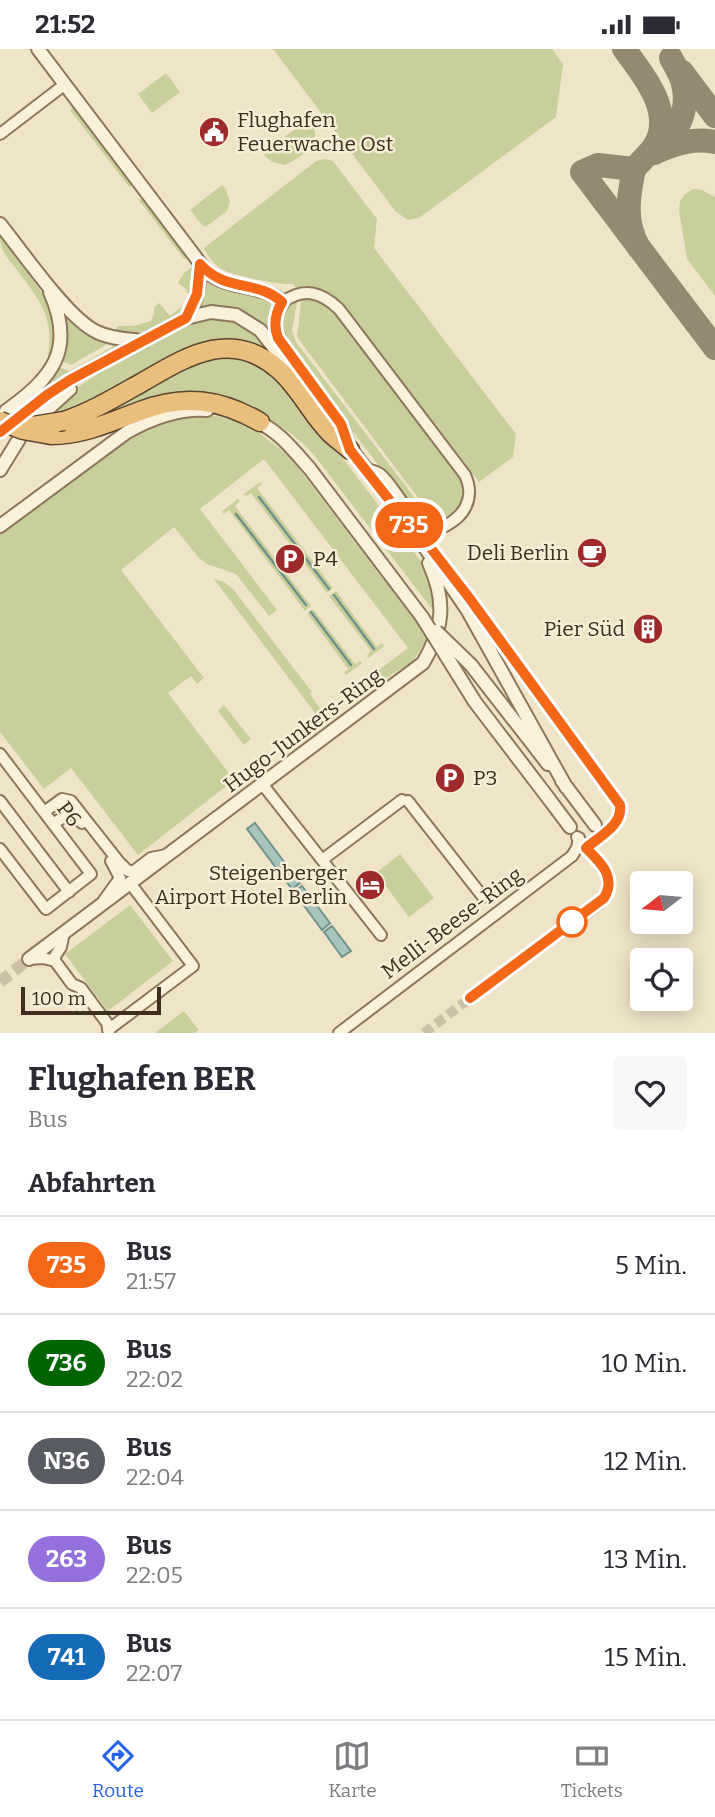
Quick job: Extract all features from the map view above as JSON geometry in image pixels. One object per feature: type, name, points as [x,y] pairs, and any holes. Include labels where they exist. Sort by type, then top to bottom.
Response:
[{"type":"highway","points":[[12,423],[37,426],[64,421],[122,393],[184,358],[226,348],[254,354],[280,371],[330,433],[350,450]]},
{"type":"highway","points":[[12,423],[37,433],[51,435],[86,431],[144,410],[183,401],[223,404],[260,422]]},
{"type":"street","points":[[38,49],[200,264],[219,280],[268,292],[282,302],[276,314],[278,338],[341,424],[350,450]]},
{"type":"street","points":[[0,134],[64,85]]},
{"type":"street","points":[[0,224],[47,284],[87,326],[111,337],[145,341]]},
{"type":"street","points":[[186,318],[197,294],[200,264]]},
{"type":"street","points":[[0,470],[12,423],[33,391],[45,379],[58,355],[62,330],[60,317],[47,284]]},
{"type":"street","name":"Hugo-Junkers-Ring","points":[[282,302],[296,294],[310,292],[324,297],[339,309],[465,475],[470,489],[467,504],[450,523],[439,529],[427,528],[416,520],[380,474],[365,468]]},
{"type":"street","name":"Hugo-Junkers-Ring","points":[[12,423],[70,380],[186,318],[198,314],[224,313],[247,320],[260,330],[279,352],[350,450],[413,530],[468,611],[566,787]]},
{"type":"street","points":[[38,418],[66,392],[128,350]]},
{"type":"street","points":[[0,526],[127,432],[147,421],[183,410],[204,409],[260,422],[290,446],[422,617],[475,702],[606,871],[609,882],[607,893],[598,904],[511,967]]},
{"type":"street","name":"Hugo-Junkers-Ring","points":[[29,959],[422,663],[434,642],[441,607],[435,576],[428,560],[369,483],[365,468]]},
{"type":"street","points":[[422,617],[471,665],[595,825]]},
{"type":"street","name":"P6","points":[[0,754],[91,874],[46,909],[0,849]]},
{"type":"street","points":[[262,785],[381,935]]},
{"type":"street","points":[[44,812],[62,799],[71,801],[128,871],[134,871],[151,858],[169,854]]},
{"type":"street","points":[[322,860],[405,800],[482,897]]},
{"type":"street","points":[[0,801],[69,892]]},
{"type":"street","points":[[53,824],[68,814],[78,818],[115,866],[120,878],[100,905]]},
{"type":"street","name":"Melli-Beese-Ring","points":[[339,1033],[572,856],[577,848],[574,833]]},
{"type":"street","points":[[64,932],[55,961],[72,984],[81,988],[107,1023],[109,1032],[193,965],[130,883]]},
{"type":"street","points":[[29,959],[55,961]]},
{"type":"green space","points":[[273,49],[552,49],[563,64],[556,117],[419,218],[408,220],[396,212]]},
{"type":"green space","points":[[166,73],[180,92],[152,113],[138,94]]},
{"type":"green space","points":[[75,107],[132,181],[130,188],[70,110]]},
{"type":"green space","points":[[306,123],[311,124],[315,137],[304,154],[285,165],[272,162],[265,156],[263,153]]},
{"type":"green space","points":[[316,161],[333,161],[377,219],[374,248],[516,434],[513,457],[479,482],[339,301],[320,289],[296,289],[293,284],[228,272],[213,262],[204,248]]},
{"type":"green space","points":[[222,185],[230,202],[227,211],[207,226],[203,226],[190,210]]},
{"type":"green space","points":[[693,189],[702,190],[715,197],[715,296],[687,259],[679,211],[680,201]]},
{"type":"green space","points":[[138,199],[145,199],[191,259],[184,259]]},
{"type":"green space","points":[[0,236],[50,303],[57,334],[52,356],[48,355],[49,328],[42,306],[5,255]]},
{"type":"green space","points":[[194,265],[192,291],[186,293],[187,290],[178,283],[184,273]]},
{"type":"green space","points":[[206,280],[268,298],[272,306],[269,326],[266,328],[251,317],[234,310],[216,307],[197,309]]},
{"type":"green space","points":[[308,296],[323,301],[338,314],[463,481],[463,495],[459,507],[450,517],[437,523],[297,337],[301,303],[299,298]]},
{"type":"green space","points":[[295,299],[297,303],[292,330],[296,342],[430,518],[431,523],[409,505],[285,343],[281,319],[285,308]]},
{"type":"green space","points":[[159,303],[170,316],[185,304],[185,311],[170,322],[153,329],[115,334],[117,326],[134,326],[151,321],[154,307]]},
{"type":"green space","points":[[71,317],[108,340],[106,345],[71,365],[62,361],[68,335],[66,318]]},
{"type":"green space","points":[[209,317],[244,325],[266,344],[282,363],[244,345],[112,392],[67,412],[48,416],[72,391],[96,375],[179,327]]},
{"type":"green space","points":[[114,342],[126,344],[18,413],[15,412],[45,386],[59,367],[70,371],[112,347]]},
{"type":"green space","points":[[210,355],[252,359],[290,389],[424,565],[434,591],[435,613],[314,455],[280,426],[261,415],[241,406],[73,426]]},
{"type":"green space","points":[[210,415],[232,419],[253,428],[290,457],[428,638],[413,661],[356,697],[346,700],[343,697],[408,648],[264,459],[200,509],[277,610],[269,616],[236,574],[207,564],[199,558],[174,527],[121,570],[204,678],[197,684],[191,676],[168,693],[234,780],[138,855],[71,768],[44,789],[0,732],[0,533],[129,435],[168,420]]},
{"type":"green space","points":[[260,482],[262,484],[257,488],[333,588],[327,593],[251,493],[246,496],[244,494]]},
{"type":"green space","points":[[238,499],[240,501],[235,506],[311,606],[305,611],[229,510],[224,514],[222,511]]},
{"type":"green space","points":[[214,579],[233,589],[312,692],[310,694],[323,713],[318,717]]},
{"type":"green space","points":[[336,591],[377,647],[382,643],[384,646],[369,658],[367,655],[371,651],[329,596]]},
{"type":"green space","points":[[313,609],[355,664],[360,661],[362,663],[346,675],[344,673],[348,669],[307,613]]},
{"type":"green space","points":[[224,705],[251,739],[244,745],[218,711]]},
{"type":"green space","points":[[400,854],[434,898],[409,917],[376,873]]},
{"type":"green space","points":[[130,905],[173,961],[108,1011],[65,954]]},
{"type":"green space","points":[[184,1011],[199,1030],[194,1033],[155,1033]]},
{"type":"water","points":[[255,823],[300,883],[292,889],[247,829]]},
{"type":"water","points":[[302,886],[330,923],[322,930],[294,892]]},
{"type":"water","points":[[332,926],[351,951],[342,957],[324,932]]},
{"type":"waterway","points":[[259,497],[329,589]]},
{"type":"waterway","points":[[236,514],[306,605]]},
{"type":"waterway","points":[[334,595],[374,649]]},
{"type":"waterway","points":[[311,612],[351,665]]},
{"type":"taxiway","points":[[624,49],[655,95],[661,122],[653,148],[634,169]]},
{"type":"taxiway","points":[[655,153],[663,147],[680,123],[685,104],[682,81],[671,58]]},
{"type":"taxiway","points":[[682,72],[715,116]]},
{"type":"taxiway","points":[[658,151],[686,142],[715,142]]},
{"type":"taxiway","points":[[639,248],[634,238],[629,219],[634,169],[598,165],[582,172],[715,348]]},
{"type":"tunnel","points":[[0,982],[29,959]]},
{"type":"tunnel","points":[[424,1033],[511,967]]},
{"type":"bus line","name":"735","points":[[0,432],[70,380],[186,318],[197,294],[200,264],[219,280],[274,294],[282,302],[276,314],[275,331],[278,338],[341,424],[350,450],[470,599],[620,805],[621,814],[617,821],[586,848],[604,867],[608,876],[609,887],[604,898],[470,998]]},
{"type":"place","name":"Flughafen Feuerwache Ost","points":[[214,132]]},
{"type":"place","name":"Deli Berlin","points":[[592,553]]},
{"type":"place","name":"P4","points":[[290,559]]},
{"type":"place","name":"Pier Süd","points":[[648,629]]},
{"type":"place","name":"P3","points":[[450,778]]},
{"type":"place","name":"Steigenberger Airport Hotel Berlin","points":[[370,885]]}]
